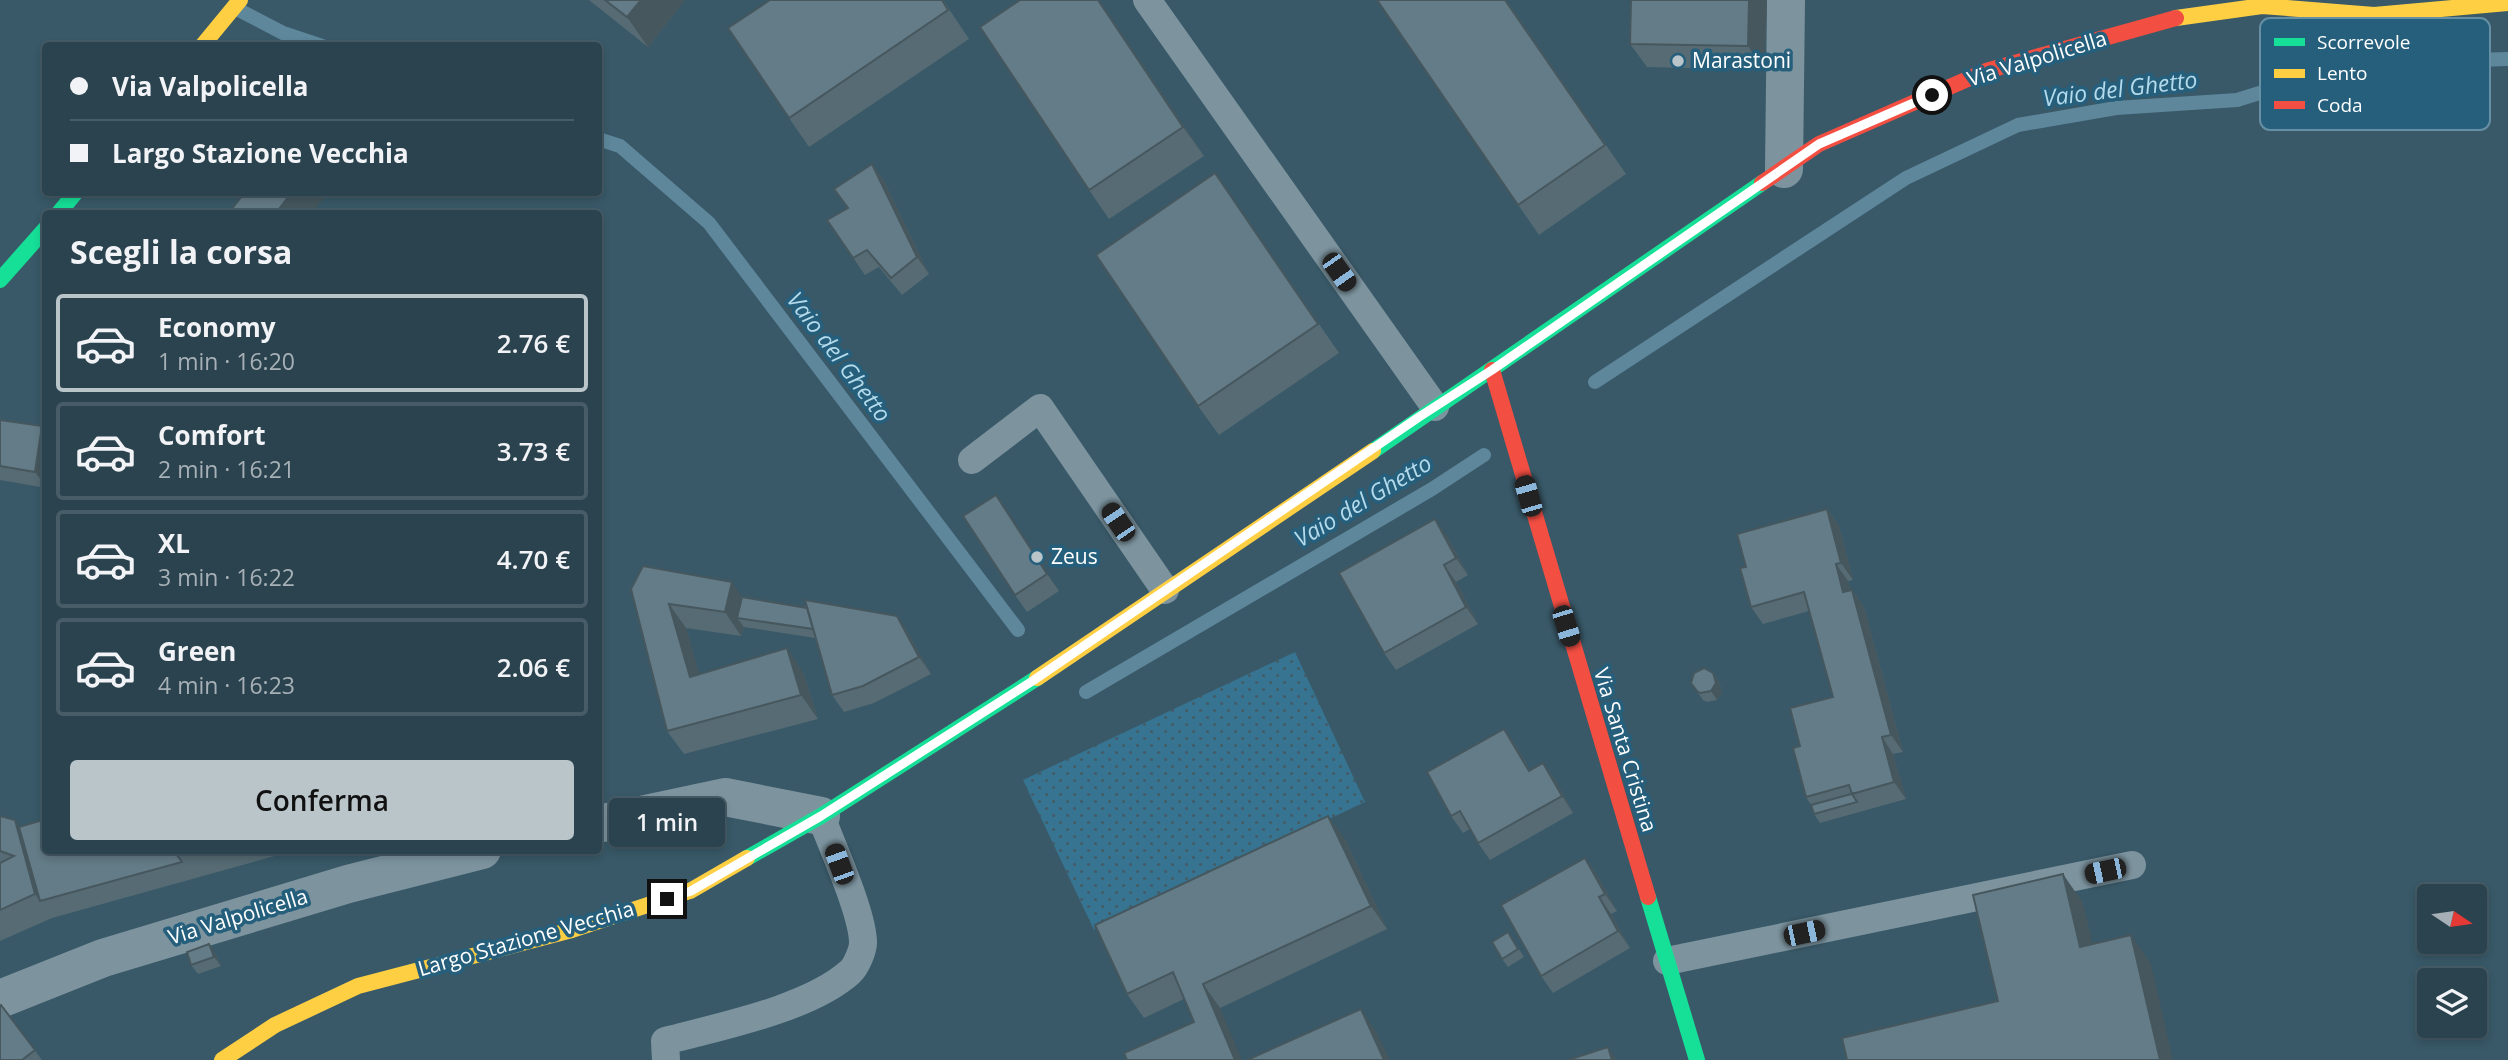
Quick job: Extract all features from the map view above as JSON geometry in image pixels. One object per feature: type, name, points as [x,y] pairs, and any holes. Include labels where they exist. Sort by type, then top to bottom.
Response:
[{"type":"main road","points":[[205,42],[240,0]]},
{"type":"main road","name":"Via Valpolicella","points":[[821,816],[1034,680],[1492,370],[1819,144],[1986,71],[2183,8],[2264,3],[2374,15],[2508,4]]},
{"type":"main road","points":[[61,210],[73,196]]},
{"type":"main road","points":[[0,281],[42,233]]},
{"type":"main road","name":"Via Santa Cristina","points":[[1492,370],[1697,1060]]},
{"type":"main road","name":"Largo Stazione Vecchia","points":[[222,1060],[275,1024],[358,986],[572,930],[691,891],[821,816]]},
{"type":"street","points":[[1784,169],[1786,0]]},
{"type":"street","points":[[602,823],[725,797],[821,816]]},
{"type":"street","name":"Via Valpolicella","points":[[0,999],[103,957],[348,884],[466,854]]},
{"type":"lane","points":[[1147,0],[1435,408]]},
{"type":"lane","points":[[972,460],[1040,408],[1165,590]]},
{"type":"lane","points":[[666,1060],[665,1041],[750,1019],[817,993],[852,971],[863,945],[856,912],[821,816]]},
{"type":"lane","points":[[1667,961],[2132,865]]},
{"type":"shaded area","points":[[1295,652],[1365,802],[1094,930],[1023,780]]},
{"type":"building","points":[[605,0],[641,0],[627,17]]},
{"type":"building","points":[[770,0],[942,0],[948,10],[789,118],[728,28]]},
{"type":"building","points":[[1020,0],[1098,0],[1183,127],[1089,190],[980,27]]},
{"type":"building","points":[[1377,0],[1505,0],[1605,145],[1518,205]]},
{"type":"building","points":[[1631,0],[1749,0],[1748,46],[1630,44]]},
{"type":"building","points":[[872,164],[917,257],[891,278],[867,250],[853,258],[827,220],[848,208],[834,189]]},
{"type":"building","points":[[1215,173],[1318,324],[1198,406],[1096,255]]},
{"type":"building","points":[[242,196],[289,196],[278,210],[231,210]]},
{"type":"building","points":[[0,420],[42,426],[35,472],[0,466]]},
{"type":"building","points":[[996,495],[1047,574],[1015,595],[963,516]]},
{"type":"building","points":[[1827,509],[1841,563],[1836,564],[1843,592],[1852,590],[1891,735],[1882,737],[1894,782],[1852,794],[1849,785],[1806,797],[1793,748],[1800,746],[1790,708],[1833,697],[1804,592],[1751,607],[1740,568],[1746,567],[1737,534]]},
{"type":"building","points":[[1435,519],[1456,558],[1444,565],[1466,607],[1384,653],[1339,573]]},
{"type":"building","points":[[643,566],[732,582],[725,612],[669,604],[690,677],[787,648],[801,695],[667,731],[631,589]]},
{"type":"building","points":[[742,597],[807,608],[813,629],[737,618]]},
{"type":"building","points":[[805,600],[897,616],[919,657],[863,686],[832,695]]},
{"type":"building","points":[[1704,668],[1713,673],[1716,683],[1711,691],[1700,693],[1691,683],[1694,673]]},
{"type":"building","points":[[1504,729],[1529,771],[1543,763],[1562,796],[1478,843],[1460,811],[1451,816],[1427,772]]},
{"type":"building","points":[[1855,793],[1852,794],[1857,802],[1814,814],[1811,805]]},
{"type":"building","points":[[0,816],[15,820],[35,894],[0,910],[0,863],[14,856],[0,851]]},
{"type":"building","points":[[1328,816],[1371,906],[1203,984],[1235,1060],[1127,1060],[1124,1053],[1194,1022],[1173,972],[1127,994],[1095,925]]},
{"type":"building","points":[[42,820],[42,854],[177,854],[182,862],[40,901],[19,827]]},
{"type":"building","points":[[1585,858],[1605,894],[1599,897],[1618,931],[1541,976],[1501,905]]},
{"type":"building","points":[[2063,874],[2080,947],[2131,935],[2160,1060],[1847,1060],[1842,1038],[1998,1001],[1973,895]]},
{"type":"building","points":[[1508,932],[1518,949],[1502,959],[1492,942]]},
{"type":"building","points":[[209,944],[214,957],[191,965],[187,952]]},
{"type":"building","points":[[1,1005],[35,1050],[22,1060],[0,1060]]},
{"type":"building","points":[[1361,1009],[1384,1060],[1247,1060]]},
{"type":"building","points":[[1608,1047],[1612,1060],[1568,1060]]},
{"type":"waterway","name":"Vaio del Ghetto","points":[[237,9],[283,33],[310,42]]},
{"type":"waterway","name":"Vaio del Ghetto","points":[[2490,60],[2508,59]]},
{"type":"waterway","name":"Vaio del Ghetto","points":[[1595,382],[1906,178],[2018,125],[2116,108],[2237,100],[2260,93]]},
{"type":"waterway","name":"Vaio del Ghetto","points":[[602,140],[620,146],[709,223],[1018,630]]},
{"type":"waterway","name":"Vaio del Ghetto","points":[[1086,692],[1432,489],[1484,455]]},
{"type":"traffic: fast","points":[[1373,451],[1762,183]]},
{"type":"traffic: fast","points":[[61,210],[73,196]]},
{"type":"traffic: fast","points":[[0,280],[42,233]]},
{"type":"traffic: fast","points":[[747,858],[821,816],[1037,678]]},
{"type":"traffic: fast","points":[[1648,897],[1697,1060]]},
{"type":"traffic: slow","points":[[205,42],[240,0]]},
{"type":"traffic: slow","points":[[2176,18],[2262,6],[2374,15],[2508,3]]},
{"type":"traffic: slow","points":[[1037,678],[1373,451]]},
{"type":"traffic: slow","points":[[222,1060],[275,1025],[358,986],[572,930],[690,891],[747,858]]},
{"type":"traffic: jam","points":[[1762,183],[1819,144],[1986,71],[2176,18]]},
{"type":"traffic: jam","points":[[1492,370],[1648,897]]},
{"type":"place","name":"Marastoni","points":[[1678,61]]},
{"type":"place","name":"Zeus","points":[[1037,557]]},
{"type":"route","points":[[667,899],[691,891],[821,816],[1034,680],[1492,370],[1819,144],[1932,95]]}]
